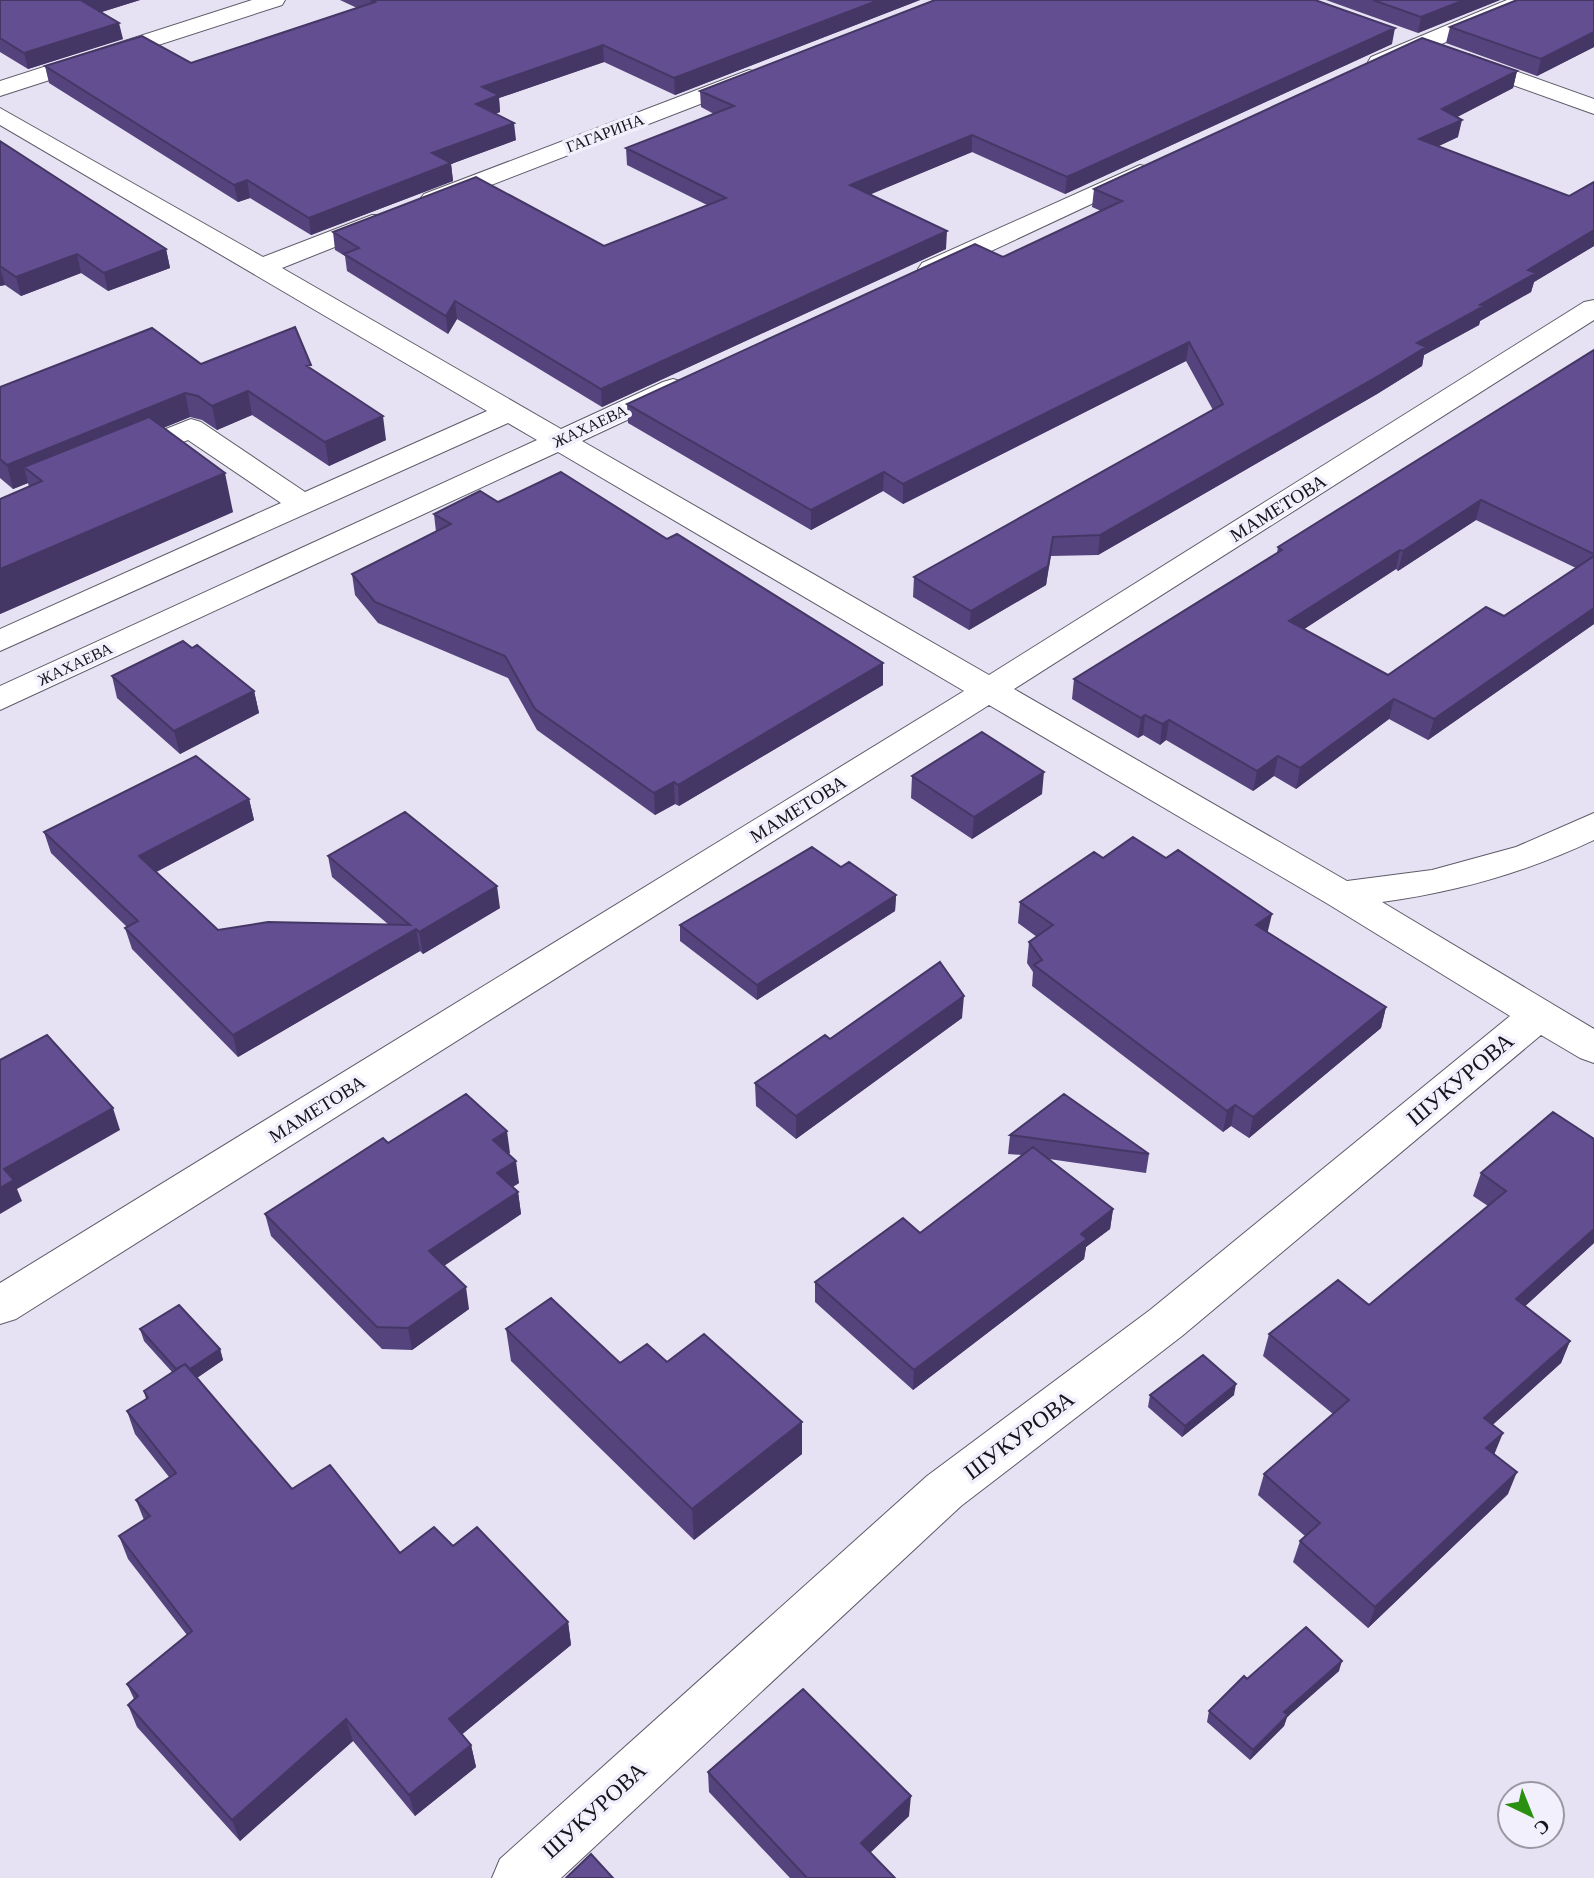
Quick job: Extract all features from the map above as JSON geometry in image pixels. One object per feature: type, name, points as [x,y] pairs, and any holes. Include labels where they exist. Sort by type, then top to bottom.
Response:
[{"type":"street","points":[[0,89],[274,0]]},
{"type":"street","points":[[1357,72],[1408,39],[1526,0]]},
{"type":"street","points":[[1408,39],[1594,107]]},
{"type":"street","name":"ГАГАРИНА","points":[[262,266],[766,70]]},
{"type":"street","points":[[0,115],[1341,895],[1594,1048]]},
{"type":"street","points":[[902,282],[1167,160]]},
{"type":"street","name":"МАМЕТОВА","points":[[0,1306],[989,690],[1594,308]]},
{"type":"street","name":"ЖАХАЕВА","points":[[0,699],[700,375]]},
{"type":"street","points":[[0,641],[509,412]]},
{"type":"street","points":[[102,465],[191,428],[302,504]]},
{"type":"street","points":[[1341,895],[1432,883],[1505,863],[1529,856],[1594,825]]},
{"type":"street","name":"ШУКУРОВА","points":[[520,1878],[944,1491],[1166,1323],[1538,1015]]},
{"type":"building","points":[[0,0],[86,0],[82,1],[119,23],[24,53],[0,38]]},
{"type":"building","points":[[371,0],[879,0],[674,78],[603,45],[482,87],[499,95],[476,104],[514,123],[432,153],[451,163],[309,218],[247,180],[234,185],[45,66],[142,36],[191,63],[375,2]]},
{"type":"building","points":[[935,0],[1315,0],[1395,28],[1067,177],[972,135],[850,185],[947,231],[601,389],[455,301],[446,316],[344,254],[359,248],[333,232],[476,177],[604,246],[726,198],[626,148],[734,106],[700,91]]},
{"type":"building","points":[[1373,0],[1464,0],[1421,17]]},
{"type":"building","points":[[1517,0],[1594,0],[1594,32],[1541,59],[1450,27]]},
{"type":"building","points":[[1422,38],[1517,71],[1442,109],[1462,120],[1419,139],[1569,196],[1594,182],[1594,230],[1528,270],[1536,273],[1417,343],[1426,347],[1100,535],[1053,537],[1048,566],[971,611],[914,577],[1223,404],[1189,342],[903,484],[884,472],[811,510],[627,404],[975,244],[1003,257],[1122,201],[1094,189]]},
{"type":"building","points":[[0,141],[166,249],[104,273],[77,254],[16,277],[0,266]]},
{"type":"building","points":[[295,327],[311,365],[307,366],[383,416],[325,442],[248,391],[212,406],[198,396],[185,393],[7,465],[0,459],[0,387],[152,328],[201,364]]},
{"type":"building","points":[[1594,350],[1594,554],[1481,500],[1289,621],[1388,675],[1486,607],[1504,616],[1594,556],[1594,608],[1434,719],[1394,699],[1300,768],[1278,756],[1257,771],[1169,720],[1162,724],[1145,715],[1141,718],[1074,679],[1282,550],[1278,547]]},
{"type":"building","points":[[149,417],[225,473],[0,569],[0,499],[42,481],[24,467]]},
{"type":"building","points":[[561,472],[667,539],[677,534],[883,663],[678,785],[674,782],[654,793],[535,709],[505,656],[375,602],[352,574],[451,524],[434,514],[480,491],[498,502]]},
{"type":"building","points":[[183,641],[192,648],[197,645],[254,691],[174,731],[112,676]]},
{"type":"building","points":[[982,732],[1044,772],[974,817],[912,776]]},
{"type":"building","points":[[196,756],[249,799],[139,856],[218,930],[268,922],[410,925],[328,856],[405,812],[497,886],[419,932],[416,929],[233,1035],[125,928],[138,921],[44,832]]},
{"type":"building","points":[[1133,837],[1166,858],[1178,850],[1272,914],[1256,925],[1386,1007],[1253,1117],[1235,1105],[1227,1111],[1034,965],[1042,960],[1029,942],[1053,925],[1020,902],[1094,852],[1103,858]]},
{"type":"building","points":[[812,847],[841,867],[849,862],[896,895],[757,985],[680,925]]},
{"type":"building","points":[[940,962],[964,996],[796,1116],[755,1083],[825,1035],[830,1039]]},
{"type":"building","points":[[47,1035],[113,1108],[4,1169],[14,1180],[0,1188],[0,1060]]},
{"type":"building","points":[[466,1094],[507,1131],[493,1140],[516,1161],[497,1173],[518,1192],[429,1251],[466,1287],[408,1328],[377,1327],[265,1214],[383,1138],[388,1143]]},
{"type":"building","points":[[1064,1094],[1149,1154],[1010,1135]]},
{"type":"building","points":[[1553,1112],[1594,1139],[1594,1229],[1516,1299],[1570,1341],[1484,1418],[1503,1433],[1486,1448],[1517,1472],[1375,1607],[1300,1541],[1320,1523],[1264,1474],[1349,1400],[1269,1334],[1338,1280],[1369,1305],[1506,1191],[1481,1173]]},
{"type":"building","points":[[1033,1147],[1113,1209],[1081,1234],[1087,1239],[914,1370],[815,1282],[903,1218],[920,1233]]},
{"type":"building","points":[[551,1298],[620,1363],[647,1344],[667,1362],[704,1334],[802,1422],[692,1509],[506,1329]]},
{"type":"building","points":[[179,1305],[220,1349],[190,1369],[185,1364],[176,1369],[140,1329]]},
{"type":"building","points":[[1203,1355],[1236,1384],[1185,1426],[1150,1395]]},
{"type":"building","points":[[185,1364],[292,1489],[330,1465],[400,1553],[434,1527],[453,1546],[477,1527],[568,1622],[449,1719],[471,1745],[409,1795],[346,1719],[232,1820],[128,1705],[138,1696],[127,1684],[192,1631],[119,1536],[150,1516],[136,1500],[176,1473],[127,1411],[148,1398],[144,1391]]},
{"type":"building","points":[[1306,1627],[1342,1661],[1284,1712],[1288,1715],[1253,1750],[1209,1711],[1244,1676],[1247,1679]]},
{"type":"building","points":[[803,1689],[911,1796],[861,1843],[895,1878],[807,1878],[708,1772]]},
{"type":"building","points":[[591,1854],[613,1878],[566,1878]]}]
